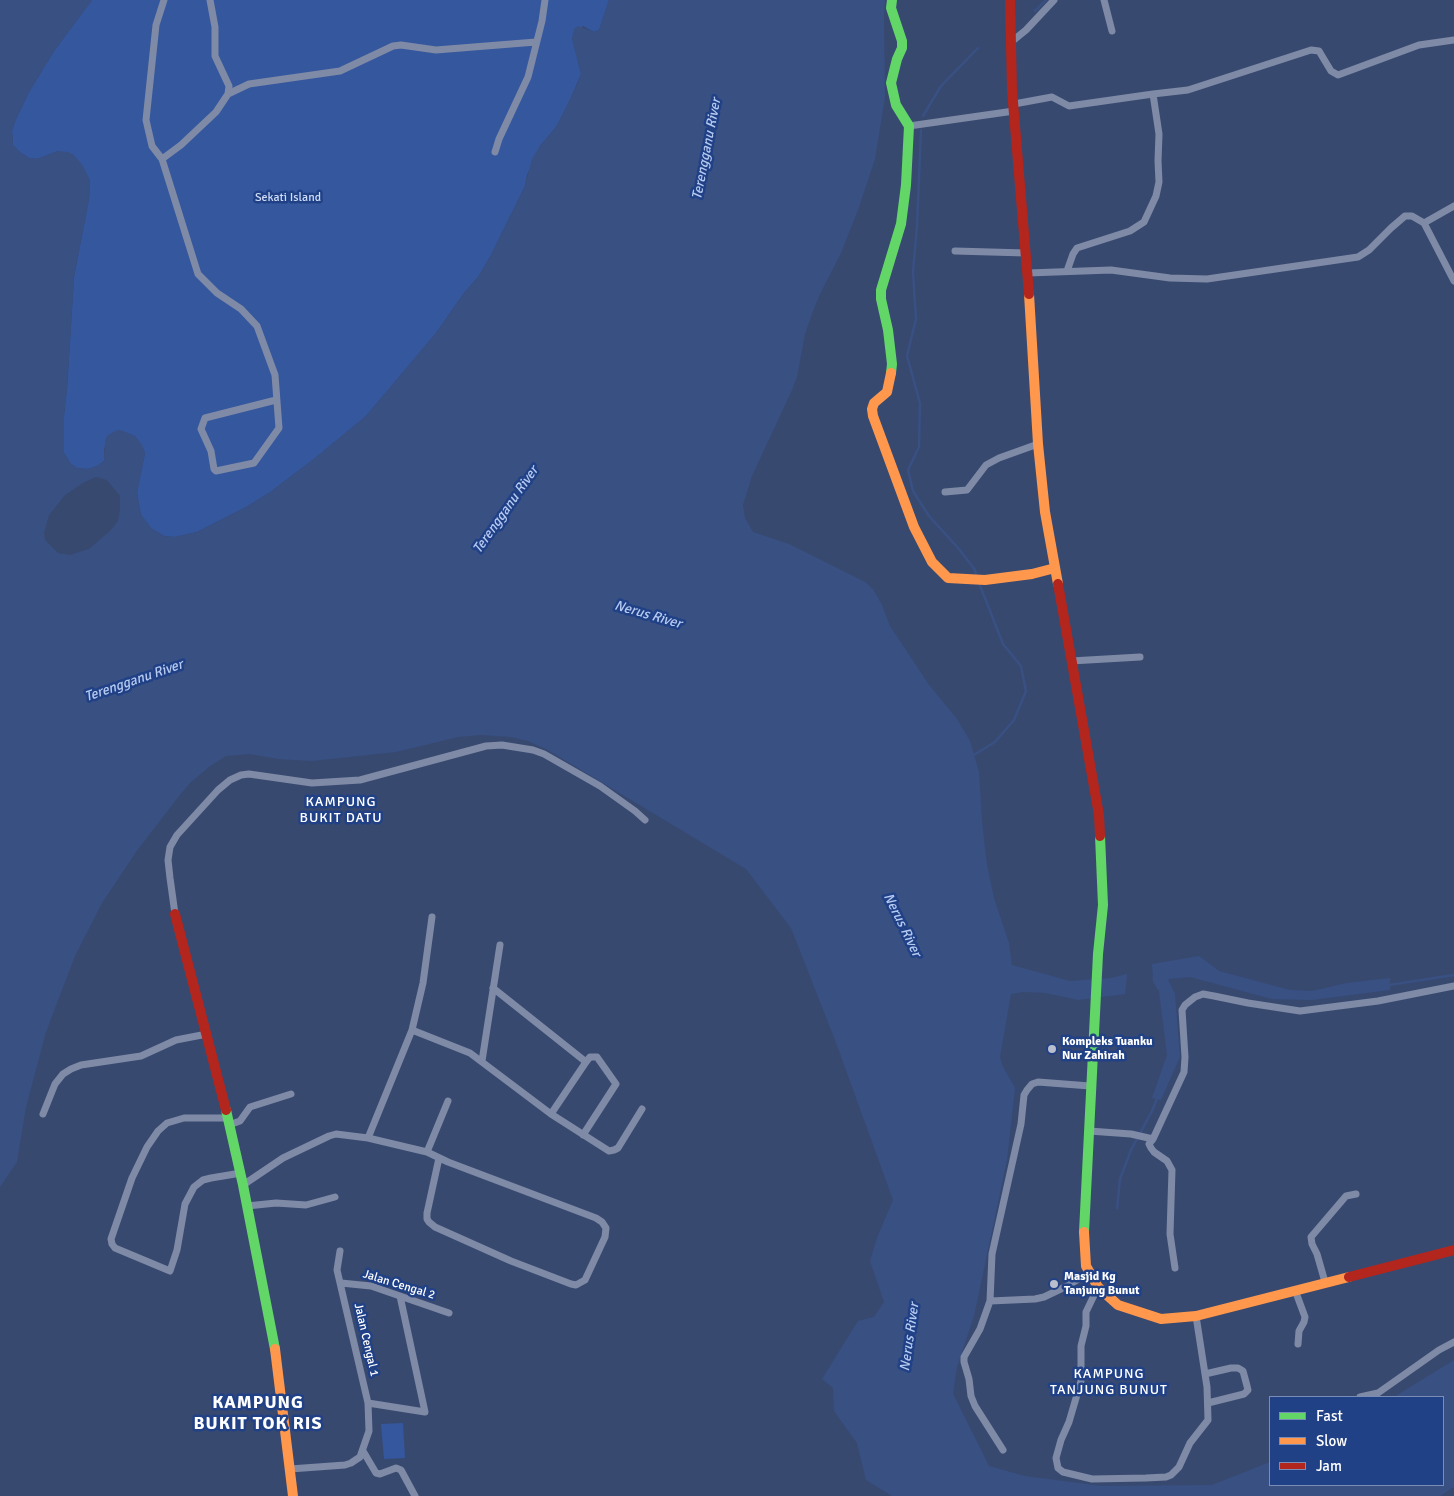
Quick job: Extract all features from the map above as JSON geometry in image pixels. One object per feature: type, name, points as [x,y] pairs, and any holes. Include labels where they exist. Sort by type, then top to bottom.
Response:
[{"type":"street","points":[[164,0],[156,25],[146,120],[152,146],[162,159],[198,274],[216,293],[241,308],[257,326],[275,375],[279,428],[254,463],[216,471],[211,451],[201,429],[205,418],[276,400]]},
{"type":"street","points":[[162,159],[216,112],[228,94],[229,86],[215,56],[215,27],[210,0]]},
{"type":"street","points":[[495,152],[499,139],[528,77],[542,21],[545,0]]},
{"type":"street","points":[[892,0],[891,8],[902,41],[902,48],[891,83],[896,105],[910,126],[901,224],[881,290],[892,364],[890,382],[887,392],[874,404],[872,409],[873,416],[914,527],[930,559],[948,578],[985,580],[1032,574],[1055,568]]},
{"type":"street","points":[[1010,0],[1010,43],[1014,108],[1033,342],[1038,444],[1045,512],[1099,815],[1103,905],[1090,1086],[1084,1241],[1086,1266],[1098,1287],[1118,1305],[1148,1316],[1161,1318],[1196,1316],[1454,1250]]},
{"type":"street","points":[[1010,43],[1026,30],[1054,0]]},
{"type":"street","points":[[1104,0],[1112,31]]},
{"type":"street","points":[[910,126],[1014,108],[1052,97],[1069,106],[1188,90],[1311,50],[1319,51],[1331,71],[1338,75],[1418,45],[1454,40]]},
{"type":"street","points":[[228,94],[249,84],[340,71],[393,46],[401,45],[436,50],[536,42]]},
{"type":"street","points":[[1067,271],[1077,248],[1130,231],[1144,222],[1156,196],[1159,182],[1159,134],[1154,94]]},
{"type":"street","points":[[1424,223],[1454,206]]},
{"type":"street","points":[[1028,273],[1111,270],[1170,278],[1207,279],[1358,256],[1368,250],[1384,233],[1406,216],[1412,216],[1424,223],[1454,281]]},
{"type":"street","points":[[956,251],[1026,253]]},
{"type":"street","points":[[945,492],[967,490],[986,466],[999,458],[1038,444]]},
{"type":"street","points":[[1071,661],[1140,657]]},
{"type":"street","points":[[293,1496],[272,1335],[244,1185],[175,914],[168,860],[170,847],[177,835],[218,790],[230,780],[241,775],[249,774],[312,783],[360,780],[486,746],[502,745],[533,750],[544,754],[600,786],[645,820]]},
{"type":"street","points":[[368,1138],[412,1030],[423,984],[432,917]]},
{"type":"street","points":[[482,1061],[500,945]]},
{"type":"street","points":[[1175,1268],[1170,1234],[1172,1170],[1168,1161],[1150,1148],[1149,1138],[1184,1072],[1182,1010],[1195,997],[1203,994],[1300,1011],[1378,1001],[1454,986]]},
{"type":"street","points":[[493,988],[586,1062]]},
{"type":"street","points":[[412,1030],[458,1047],[482,1061],[551,1114],[609,1151],[618,1148],[642,1108]]},
{"type":"street","points":[[43,1114],[55,1084],[63,1074],[71,1069],[141,1056],[176,1040],[207,1034]]},
{"type":"street","points":[[551,1114],[590,1057],[597,1057],[616,1084],[583,1135]]},
{"type":"street","points":[[1003,1450],[975,1406],[971,1396],[964,1357],[980,1329],[990,1301],[992,1254],[1021,1124],[1024,1095],[1026,1090],[1038,1082],[1090,1086]]},
{"type":"street","points":[[240,1173],[203,1180],[194,1187],[185,1204],[177,1250],[170,1270],[115,1248],[112,1244],[111,1239],[132,1178],[147,1147],[158,1131],[167,1124],[184,1118],[242,1120],[245,1112],[250,1107],[291,1094]]},
{"type":"street","points":[[427,1152],[448,1101]]},
{"type":"street","points":[[1089,1130],[1131,1134],[1149,1138]]},
{"type":"street","points":[[244,1185],[283,1158],[329,1136],[344,1134],[427,1152],[602,1222],[606,1228],[604,1237],[585,1280],[571,1284],[511,1261],[435,1227],[429,1222],[427,1213],[439,1158]]},
{"type":"street","points":[[1325,1282],[1318,1254],[1312,1244],[1311,1237],[1346,1196],[1356,1194]]},
{"type":"street","points":[[247,1206],[276,1203],[306,1205],[335,1197]]},
{"type":"street","name":"Jalan Cengal 1","points":[[340,1251],[337,1268],[368,1403],[370,1431],[363,1451]]},
{"type":"street","points":[[990,1301],[1044,1297],[1089,1272]]},
{"type":"street","name":"Jalan Cengal 2","points":[[341,1283],[361,1284],[449,1313]]},
{"type":"street","points":[[1098,1287],[1086,1312],[1087,1322],[1081,1346],[1080,1381],[1071,1415],[1056,1458],[1058,1468],[1063,1472],[1092,1479],[1166,1477],[1179,1467],[1190,1443],[1208,1420],[1205,1374],[1196,1316]]},
{"type":"street","points":[[1295,1290],[1304,1317],[1304,1322],[1299,1331],[1298,1344]]},
{"type":"street","points":[[368,1403],[425,1412],[400,1296]]},
{"type":"street","points":[[1364,1396],[1378,1393],[1454,1342]]},
{"type":"street","points":[[1205,1374],[1238,1368],[1243,1371],[1248,1390],[1244,1394],[1208,1403]]},
{"type":"street","points":[[290,1469],[345,1465],[356,1460],[363,1451],[376,1473],[380,1474],[396,1468],[401,1470],[415,1496]]},
{"type":"green space","name":"Sekati Island","points":[[92,0],[609,0],[599,30],[594,32],[583,26],[572,38],[581,74],[567,107],[556,127],[540,146],[527,175],[525,186],[491,255],[478,277],[464,293],[436,333],[366,416],[314,459],[269,493],[246,507],[197,532],[175,537],[164,536],[151,528],[141,515],[137,493],[145,453],[135,436],[118,430],[104,448],[104,461],[88,469],[77,468],[71,464],[64,453],[64,416],[74,277],[89,199],[90,180],[58,151],[37,159],[29,158],[13,145],[12,131],[29,92],[54,51]]},
{"type":"green space","points":[[403,1423],[405,1458],[384,1459],[381,1424]]},
{"type":"water","points":[[0,0],[92,0],[54,51],[29,92],[12,131],[13,145],[29,158],[37,159],[58,151],[68,152],[74,155],[83,166],[90,180],[89,199],[74,277],[64,416],[64,453],[71,464],[77,468],[88,469],[104,461],[107,436],[118,430],[135,436],[145,453],[137,493],[141,515],[151,528],[164,536],[175,537],[197,532],[246,507],[269,493],[314,459],[366,416],[436,333],[464,293],[478,277],[491,255],[525,186],[532,159],[556,127],[577,85],[581,74],[572,38],[574,29],[578,26],[594,32],[599,30],[609,0],[885,0],[885,97],[875,159],[841,253],[812,314],[805,334],[797,377],[792,390],[752,476],[743,505],[745,518],[753,532],[789,544],[865,582],[873,589],[890,626],[929,685],[957,719],[970,741],[979,772],[987,865],[994,898],[1009,943],[1012,965],[1070,981],[1111,978],[1127,974],[1125,994],[1078,1000],[1046,993],[1023,992],[1011,994],[1000,1057],[1002,1065],[1015,1088],[1007,1160],[974,1316],[957,1367],[953,1394],[989,1466],[1025,1476],[1102,1486],[1212,1485],[1269,1462],[1269,1486],[1444,1486],[1444,1396],[1396,1396],[1454,1360],[1454,1487],[1440,1496],[892,1496],[866,1480],[857,1443],[834,1411],[833,1388],[822,1379],[858,1321],[874,1317],[884,1302],[870,1261],[877,1238],[893,1200],[835,1040],[791,928],[746,869],[548,750],[528,741],[511,737],[481,735],[458,737],[396,752],[312,761],[278,759],[250,754],[226,756],[190,783],[136,852],[102,903],[75,956],[46,1032],[26,1107],[17,1162],[0,1187]],"holes":[[[96,477],[107,480],[120,496],[118,521],[110,531],[89,549],[70,555],[58,553],[45,540],[44,533],[49,515],[65,495],[83,483]]]},
{"type":"water","points":[[1199,956],[1219,971],[1290,990],[1312,991],[1347,983],[1390,978],[1390,990],[1312,1000],[1272,999],[1190,977],[1168,979],[1175,994],[1180,1057],[1161,1100],[1152,1098],[1167,1055],[1159,991],[1153,982],[1152,964]]},
{"type":"waterway","points":[[1035,11],[1046,0]]},
{"type":"waterway","points":[[923,116],[941,86],[978,48]]},
{"type":"waterway","points":[[921,130],[913,272],[916,319],[907,356],[920,403],[919,447],[908,470],[913,491],[929,516],[959,549],[975,570],[977,577]]},
{"type":"waterway","points":[[972,756],[995,742],[1014,720],[1026,691],[1021,666],[1003,644],[979,583]]},
{"type":"waterway","points":[[1389,985],[1454,975]]},
{"type":"waterway","points":[[1117,1208],[1120,1179],[1131,1150],[1158,1096]]},
{"type":"traffic: fast","points":[[891,373],[892,364],[888,330],[881,299],[881,290],[901,224],[906,185],[909,126],[896,105],[891,83],[902,48],[902,41],[891,8],[892,0]]},
{"type":"traffic: fast","points":[[1084,1232],[1098,954],[1103,905],[1100,836]]},
{"type":"traffic: fast","points":[[226,1110],[243,1185],[275,1349]]},
{"type":"traffic: slow","points":[[1029,294],[1038,444],[1045,512],[1058,584]]},
{"type":"traffic: slow","points":[[891,373],[887,392],[874,403],[872,409],[873,416],[914,527],[932,562],[948,578],[985,580],[1032,574],[1055,568]]},
{"type":"traffic: slow","points":[[1084,1232],[1086,1266],[1098,1287],[1118,1305],[1161,1319],[1196,1316],[1349,1277]]},
{"type":"traffic: slow","points":[[275,1349],[293,1496]]},
{"type":"traffic: jam","points":[[1010,0],[1012,90],[1029,294]]},
{"type":"traffic: jam","points":[[1058,584],[1099,815],[1100,836]]},
{"type":"traffic: jam","points":[[175,914],[226,1110]]},
{"type":"traffic: jam","points":[[1349,1277],[1454,1250]]},
{"type":"place","name":"Kompleks Tuanku Nur Zahirah","points":[[1052,1049]]},
{"type":"place","name":"Masjid Kg Tanjung Bunut","points":[[1054,1284]]},
{"type":"district","name":"KAMPUNG BUKIT DATU","points":[[341,810]]},
{"type":"district","name":"KAMPUNG TANJUNG BUNUT","points":[[1109,1382]]},
{"type":"district","name":"KAMPUNG BUKIT TOK RIS","points":[[258,1414]]},
{"type":"water label","name":"Terengganu River","points":[[707,149]]},
{"type":"water label","name":"Terengganu River","points":[[506,510]]},
{"type":"water label","name":"Nerus River","points":[[648,615]]},
{"type":"water label","name":"Terengganu River","points":[[134,681]]},
{"type":"water label","name":"Nerus River","points":[[902,925]]},
{"type":"water label","name":"Nerus River","points":[[910,1337]]}]
